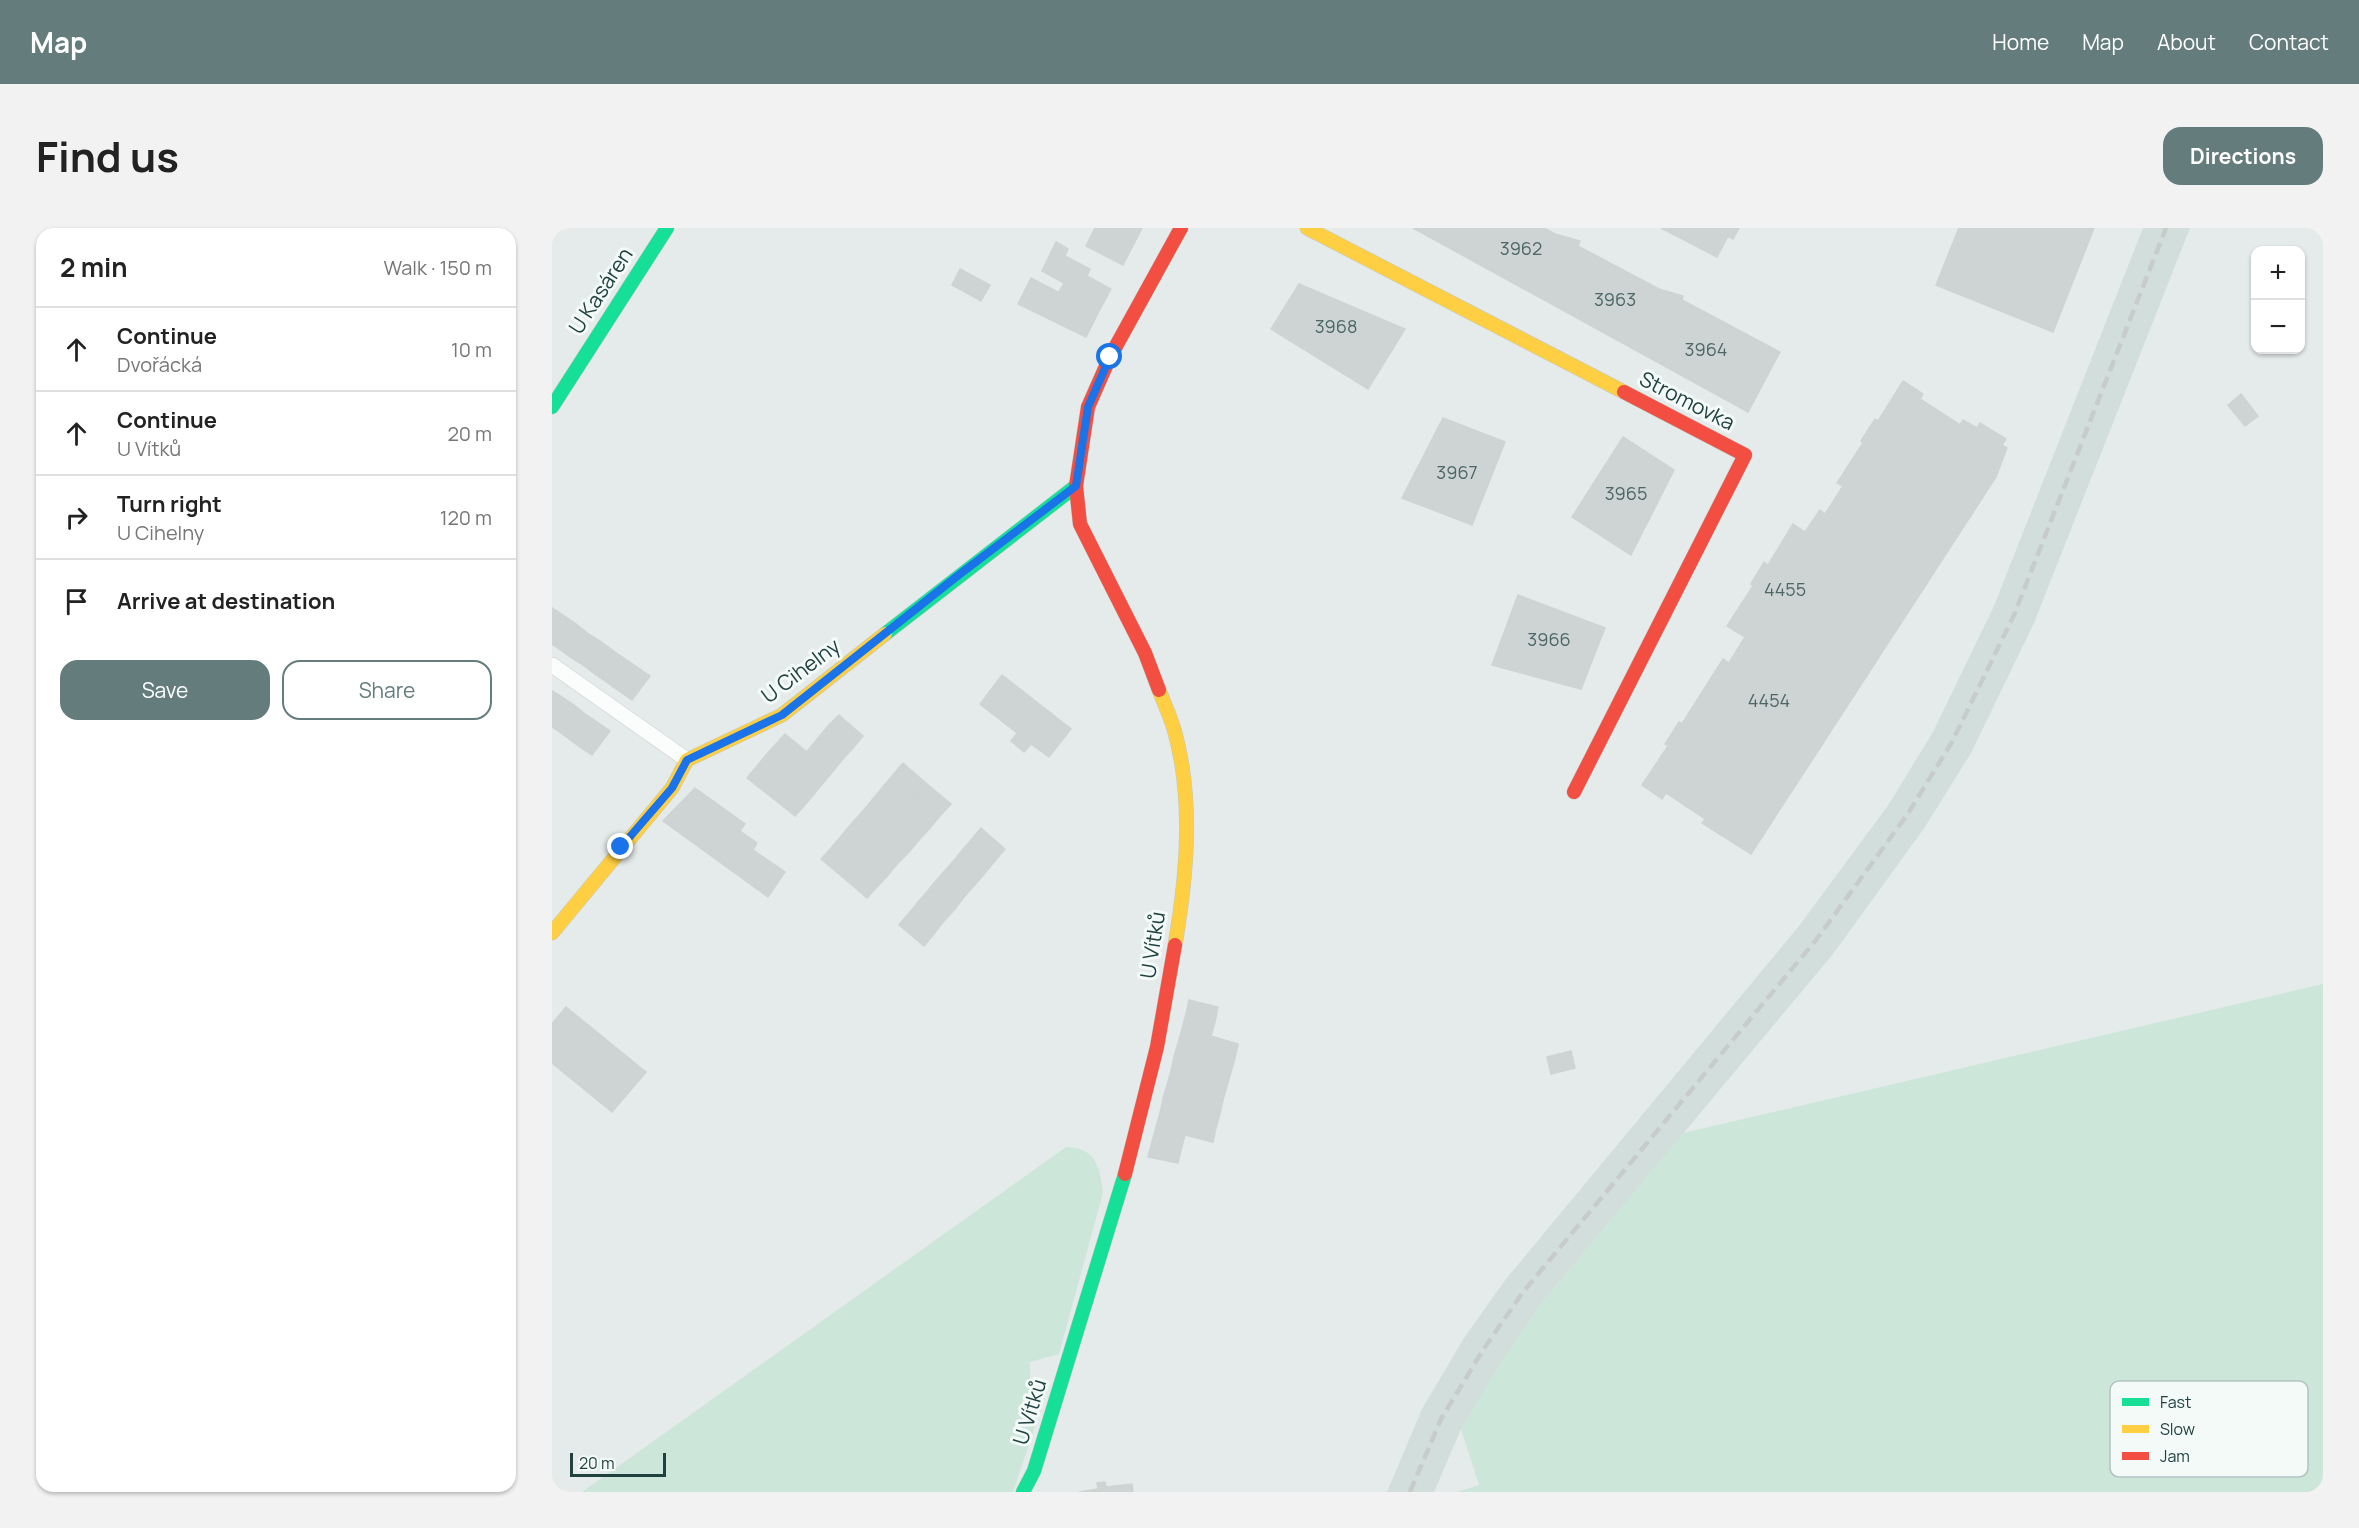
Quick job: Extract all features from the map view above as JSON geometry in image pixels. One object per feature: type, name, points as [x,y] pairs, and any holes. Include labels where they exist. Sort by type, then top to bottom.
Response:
[{"type":"street","name":"U Kasáren","points":[[552,407],[666,228]]},
{"type":"street","name":"U Vítků","points":[[1023,1492],[1034,1471],[1118,1197],[1155,1058],[1180,915],[1186,834],[1184,782],[1174,730],[1145,653],[1080,524],[1076,486],[1088,407],[1110,357],[1181,228]]},
{"type":"street","name":"Stromovka","points":[[1307,228],[1745,455],[1574,792]]},
{"type":"street","name":"U Cihelny","points":[[687,760],[782,715],[960,574],[1076,486]]},
{"type":"street","points":[[552,933],[672,788],[687,760]]},
{"type":"lane","points":[[552,665],[687,760]]},
{"type":"shaded area","points":[[2143,228],[2190,228],[2034,623],[1971,753],[1925,827],[1833,954],[1540,1305],[1461,1429],[1434,1492],[1387,1492],[1422,1409],[1464,1338],[1506,1279],[1799,926],[1889,804],[1933,732],[1994,606]]},
{"type":"green space","points":[[2323,984],[2323,1492],[1457,1492],[1479,1485],[1461,1429],[1501,1362],[1540,1305],[1683,1133]]},
{"type":"green space","points":[[1066,1147],[1076,1148],[1091,1155],[1098,1168],[1103,1193],[1059,1354],[1030,1362],[1030,1382],[1047,1391],[1013,1492],[582,1492]]},
{"type":"building","points":[[1095,228],[1142,228],[1123,265],[1086,246]]},
{"type":"building","points":[[1413,228],[1544,228],[1555,234],[1580,241],[1578,246],[1659,289],[1683,296],[1682,300],[1780,352],[1748,412]]},
{"type":"building","points":[[1661,228],[1739,228],[1733,239],[1728,236],[1717,257]]},
{"type":"building","points":[[1959,228],[2094,228],[2053,332],[1936,285]]},
{"type":"building","points":[[1056,242],[1068,249],[1065,256],[1090,269],[1087,276],[1111,289],[1098,313],[1059,292],[1064,283],[1042,271]]},
{"type":"building","points":[[960,269],[990,285],[981,301],[952,285]]},
{"type":"building","points":[[1031,278],[1098,313],[1086,337],[1018,304]]},
{"type":"building","points":[[1299,284],[1405,329],[1368,389],[1271,329]]},
{"type":"building","points":[[1903,381],[1923,394],[1920,399],[1960,425],[1963,420],[1977,428],[1980,423],[2006,439],[2002,445],[2007,448],[1996,477],[1751,854],[1702,823],[1705,819],[1666,793],[1662,799],[1642,785],[1668,746],[1665,744],[1679,722],[1682,724],[1723,659],[1729,663],[1745,637],[1727,626],[1753,586],[1751,584],[1764,562],[1768,565],[1793,524],[1805,532],[1820,510],[1825,514],[1843,486],[1837,483],[1863,443],[1861,441],[1875,419],[1878,421]]},
{"type":"building","points":[[2241,394],[2258,416],[2245,426],[2228,405]]},
{"type":"building","points":[[1443,418],[1505,442],[1472,525],[1402,498]]},
{"type":"building","points":[[1623,437],[1674,470],[1631,555],[1572,517]]},
{"type":"building","points":[[1518,595],[1605,628],[1581,689],[1492,665]]},
{"type":"building","points":[[552,608],[563,615],[552,631]]},
{"type":"building","points":[[563,615],[576,624],[558,648],[552,644],[552,631]]},
{"type":"building","points":[[576,624],[587,633],[570,657],[558,648]]},
{"type":"building","points":[[587,633],[600,641],[583,665],[570,657]]},
{"type":"building","points":[[600,641],[612,650],[595,674],[583,665]]},
{"type":"building","points":[[612,650],[625,659],[608,683],[595,674]]},
{"type":"building","points":[[625,659],[637,667],[619,691],[608,683]]},
{"type":"building","points":[[637,667],[650,676],[632,700],[619,691]]},
{"type":"building","points":[[1002,675],[1071,729],[1049,757],[1031,744],[1024,752],[1011,741],[1017,733],[980,704]]},
{"type":"building","points":[[552,691],[562,697],[552,711]]},
{"type":"building","points":[[562,697],[574,705],[557,730],[552,727],[552,711]]},
{"type":"building","points":[[574,705],[585,714],[569,739],[557,730]]},
{"type":"building","points":[[585,714],[597,722],[580,747],[569,739]]},
{"type":"building","points":[[839,715],[863,736],[853,748],[828,726]]},
{"type":"building","points":[[597,722],[610,731],[592,755],[580,747]]},
{"type":"building","points":[[828,726],[853,748],[843,759],[818,738]]},
{"type":"building","points":[[785,734],[807,752],[798,763],[775,745]]},
{"type":"building","points":[[818,738],[843,759],[834,770],[809,749]]},
{"type":"building","points":[[775,745],[798,763],[789,774],[766,755]]},
{"type":"building","points":[[809,749],[834,770],[824,782],[800,761]]},
{"type":"building","points":[[766,755],[789,774],[780,785],[757,766]]},
{"type":"building","points":[[800,761],[824,782],[815,793],[790,772]]},
{"type":"building","points":[[903,763],[927,784],[917,796],[892,776]]},
{"type":"building","points":[[757,766],[779,785],[770,796],[747,778]]},
{"type":"building","points":[[790,772],[815,793],[805,805],[780,784]]},
{"type":"building","points":[[892,776],[917,796],[907,808],[882,788]]},
{"type":"building","points":[[780,784],[805,805],[795,816],[770,796]]},
{"type":"building","points":[[927,784],[951,804],[940,816],[917,796]]},
{"type":"building","points":[[695,788],[745,824],[740,831],[757,843],[753,850],[785,872],[768,897],[663,821]]},
{"type":"building","points":[[882,788],[907,808],[896,820],[872,800]]},
{"type":"building","points":[[917,796],[940,816],[930,828],[907,808]]},
{"type":"building","points":[[872,800],[896,820],[886,833],[862,812]]},
{"type":"building","points":[[907,808],[930,828],[919,840],[896,820]]},
{"type":"building","points":[[862,812],[886,833],[876,844],[852,823]]},
{"type":"building","points":[[896,820],[919,840],[909,852],[886,833]]},
{"type":"building","points":[[852,823],[876,844],[866,856],[842,835]]},
{"type":"building","points":[[981,828],[1005,849],[994,862],[970,841]]},
{"type":"building","points":[[886,833],[909,852],[898,863],[876,844]]},
{"type":"building","points":[[842,835],[866,856],[856,867],[832,847]]},
{"type":"building","points":[[970,841],[994,862],[985,873],[960,853]]},
{"type":"building","points":[[876,844],[898,863],[888,875],[866,856]]},
{"type":"building","points":[[832,847],[856,867],[846,880],[821,859]]},
{"type":"building","points":[[960,853],[985,873],[974,886],[950,865]]},
{"type":"building","points":[[866,856],[888,875],[878,886],[856,867]]},
{"type":"building","points":[[950,865],[974,886],[964,897],[940,876]]},
{"type":"building","points":[[856,867],[878,886],[867,898],[846,880]]},
{"type":"building","points":[[940,876],[964,897],[955,909],[930,888]]},
{"type":"building","points":[[930,888],[955,909],[944,921],[919,901]]},
{"type":"building","points":[[919,901],[944,921],[934,934],[909,913]]},
{"type":"building","points":[[909,913],[934,934],[924,946],[899,925]]},
{"type":"building","points":[[1189,1000],[1218,1007],[1215,1022],[1186,1014]]},
{"type":"building","points":[[566,1007],[646,1072],[612,1112],[552,1063],[552,1024]]},
{"type":"building","points":[[1186,1014],[1215,1022],[1211,1036],[1182,1029]]},
{"type":"building","points":[[1182,1029],[1211,1036],[1207,1050],[1178,1043]]},
{"type":"building","points":[[1211,1036],[1238,1044],[1235,1058],[1207,1050]]},
{"type":"building","points":[[1178,1043],[1207,1050],[1203,1064],[1174,1057]]},
{"type":"building","points":[[1207,1050],[1235,1058],[1231,1072],[1203,1064]]},
{"type":"building","points":[[1571,1051],[1575,1068],[1551,1074],[1547,1057]]},
{"type":"building","points":[[1174,1057],[1203,1064],[1200,1079],[1171,1071]]},
{"type":"building","points":[[1203,1064],[1231,1072],[1227,1086],[1200,1079]]},
{"type":"building","points":[[1171,1071],[1200,1079],[1196,1093],[1167,1085]]},
{"type":"building","points":[[1200,1079],[1227,1086],[1223,1100],[1196,1093]]},
{"type":"building","points":[[1167,1085],[1196,1093],[1192,1107],[1163,1099]]},
{"type":"building","points":[[1196,1093],[1223,1100],[1220,1114],[1192,1107]]},
{"type":"building","points":[[1163,1099],[1192,1107],[1189,1121],[1160,1113]]},
{"type":"building","points":[[1192,1107],[1220,1114],[1216,1128],[1189,1121]]},
{"type":"building","points":[[1160,1113],[1189,1121],[1185,1135],[1156,1127]]},
{"type":"building","points":[[1189,1121],[1216,1128],[1213,1142],[1185,1135]]},
{"type":"building","points":[[1156,1127],[1185,1135],[1181,1150],[1152,1142]]},
{"type":"building","points":[[1152,1142],[1181,1150],[1178,1163],[1148,1157]]},
{"type":"building","points":[[1105,1482],[1106,1487],[1132,1484],[1133,1492],[1079,1492],[1098,1489],[1097,1483]]},
{"type":"railway","points":[[1410,1492],[1441,1419],[1483,1350],[1523,1292],[1816,940],[1907,815],[1952,742],[2014,615],[2166,228]]},
{"type":"traffic: fast","points":[[552,407],[667,228]]},
{"type":"traffic: fast","points":[[885,634],[1076,486]]},
{"type":"traffic: fast","points":[[1023,1492],[1034,1471],[1125,1174]]},
{"type":"traffic: slow","points":[[1307,228],[1624,392]]},
{"type":"traffic: slow","points":[[552,933],[672,788],[687,760],[782,715],[885,634]]},
{"type":"traffic: slow","points":[[1159,690],[1174,729],[1184,782],[1186,810],[1187,837],[1183,892],[1175,945]]},
{"type":"traffic: jam","points":[[1159,690],[1145,653],[1080,524],[1076,486],[1088,407],[1110,357],[1181,228]]},
{"type":"traffic: jam","points":[[1574,792],[1745,455],[1624,392]]},
{"type":"traffic: jam","points":[[1125,1174],[1157,1047],[1175,945]]},
{"type":"route","points":[[621,847],[672,788],[687,760],[782,715],[960,574],[1076,486],[1088,407],[1110,357]]}]
